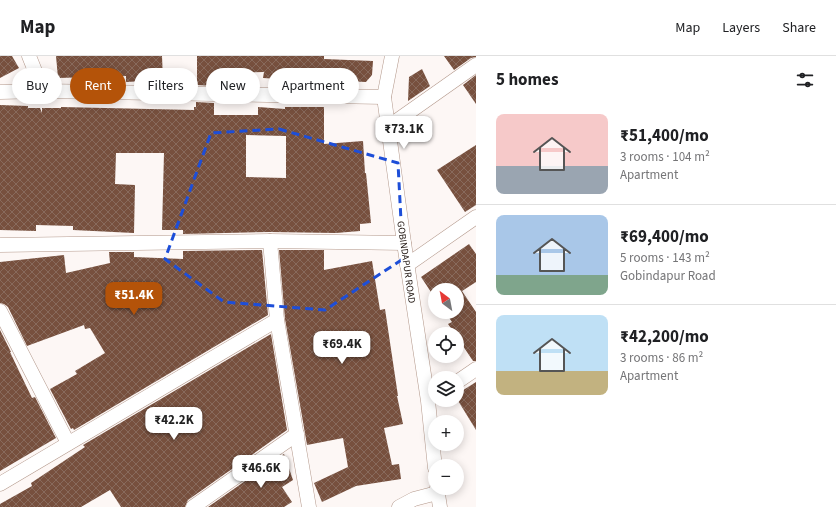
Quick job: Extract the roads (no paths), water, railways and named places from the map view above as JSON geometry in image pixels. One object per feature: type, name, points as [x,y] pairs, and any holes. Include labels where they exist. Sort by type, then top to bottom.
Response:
[{"type":"street","points":[[29,56],[34,68]]},
{"type":"street","name":"GOBINDAPUR ROAD","points":[[392,56],[384,97],[407,265],[428,378]]},
{"type":"street","points":[[388,127],[476,65]]},
{"type":"street","points":[[0,92],[12,92]]},
{"type":"street","points":[[62,92],[384,97]]},
{"type":"street","points":[[407,265],[476,217]]},
{"type":"street","points":[[0,245],[270,241],[404,243]]},
{"type":"street","points":[[270,241],[277,320],[309,507]]},
{"type":"street","points":[[0,311],[68,443]]},
{"type":"street","points":[[0,484],[277,320]]},
{"type":"street","points":[[464,377],[476,369]]},
{"type":"street","name":"GOBINDAPUR ROAD","points":[[432,407],[435,459]]},
{"type":"street","points":[[193,507],[297,434]]},
{"type":"street","points":[[399,507],[428,494]]},
{"type":"street","points":[[438,495],[440,507]]}]
